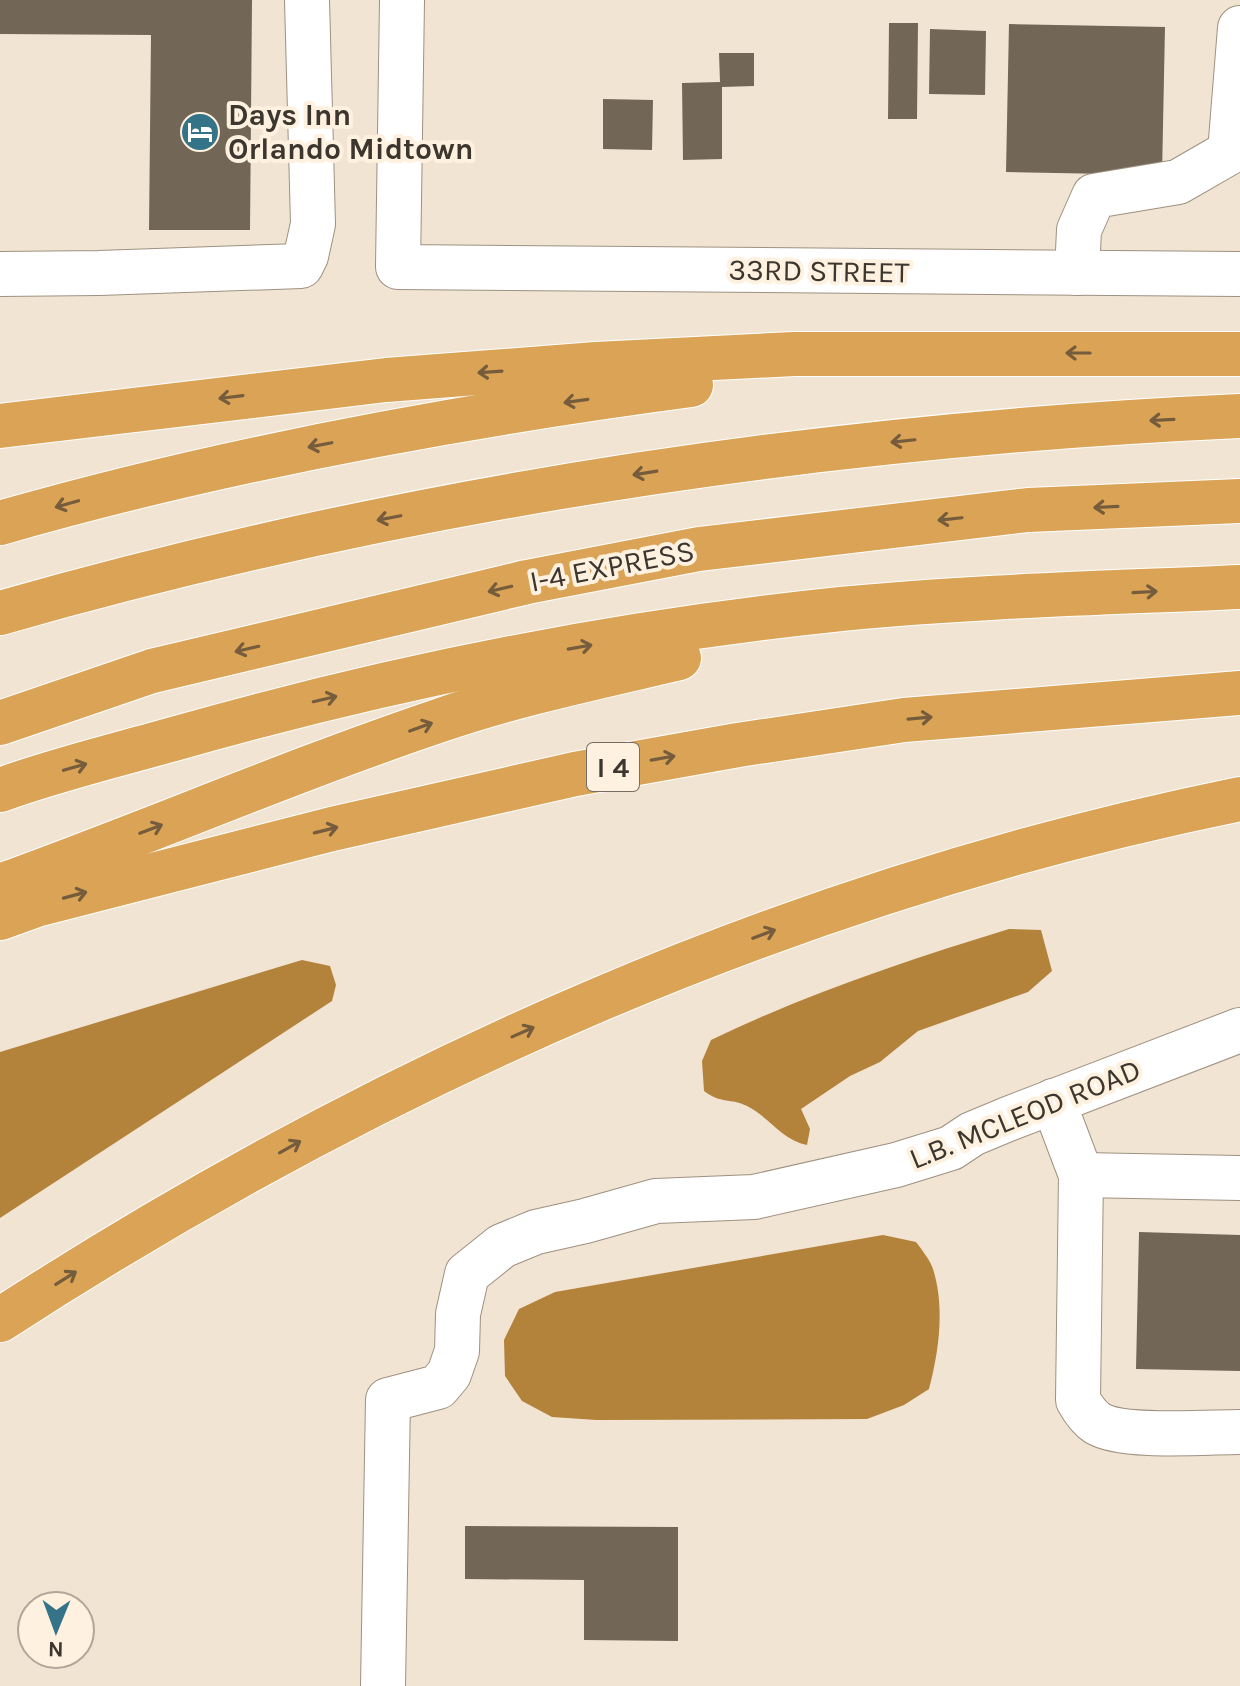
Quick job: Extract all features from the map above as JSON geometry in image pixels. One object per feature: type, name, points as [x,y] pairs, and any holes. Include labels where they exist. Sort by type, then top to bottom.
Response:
[{"type":"highway","points":[[0,523],[230,463],[484,415],[720,381],[1015,353]]},
{"type":"highway","points":[[0,426],[370,382],[596,364],[794,354],[1240,354]]},
{"type":"highway","points":[[0,613],[120,580],[354,525],[608,479],[941,437],[1085,424],[1240,416]]},
{"type":"highway","name":"I-4 EXPRESS","points":[[0,723],[152,671],[527,582],[699,549],[1028,510],[1240,501]]},
{"type":"highway","points":[[0,790],[258,715],[524,657],[695,628],[840,610],[960,600],[1240,587]]},
{"type":"highway","points":[[0,886],[315,764],[441,719],[596,677],[697,654],[848,627],[1084,595]]},
{"type":"highway","points":[[0,703],[152,671]]},
{"type":"highway","name":"I 4","points":[[0,918],[36,905],[332,829],[575,774],[723,747],[904,720],[1240,693]]},
{"type":"highway","points":[[0,1320],[105,1253],[309,1136],[428,1075],[557,1017],[789,925],[920,882],[1101,830],[1240,799]]},
{"type":"street","points":[[0,274],[301,266],[313,224],[307,0]]},
{"type":"street","name":"33RD STREET","points":[[402,0],[398,267],[1240,274]]},
{"type":"street","points":[[1077,273],[1079,230],[1094,196],[1178,182],[1230,152],[1240,28]]},
{"type":"street","name":"L.B. MCLEOD ROAD","points":[[383,1686],[388,1400],[438,1387],[449,1374],[457,1351],[458,1314],[467,1274],[502,1246],[536,1232],[656,1201],[754,1197],[896,1165],[951,1148],[972,1134],[1240,1030]]},
{"type":"street","points":[[1053,1101],[1081,1175],[1078,1400],[1084,1413],[1099,1425],[1123,1432],[1240,1432]]},
{"type":"street","points":[[1081,1175],[1240,1178]]},
{"type":"shaded area","points":[[1009,929],[1041,930],[1052,971],[1028,992],[918,1031],[880,1062],[850,1076],[801,1109],[810,1129],[807,1145],[790,1138],[747,1106],[716,1098],[704,1091],[702,1061],[711,1040],[858,979]]},
{"type":"shaded area","points":[[302,960],[330,966],[336,985],[332,1001],[0,1218],[0,1052]]},
{"type":"shaded area","points":[[883,1235],[916,1242],[928,1259],[937,1284],[939,1329],[929,1389],[904,1405],[867,1419],[597,1420],[552,1417],[522,1401],[505,1376],[504,1340],[519,1309],[555,1292]]},
{"type":"building","name":"Days Inn Orlando Midtown","points":[[0,0],[252,0],[250,230],[149,230],[151,35],[0,34]]},
{"type":"building","points":[[889,23],[918,23],[917,119],[888,119]]},
{"type":"building","points":[[1009,24],[1165,27],[1162,175],[1006,172]]},
{"type":"building","points":[[930,29],[986,31],[985,95],[929,94]]},
{"type":"building","points":[[719,53],[754,53],[754,86],[722,87],[722,159],[683,160],[682,83],[720,82]]},
{"type":"building","points":[[603,99],[653,100],[652,150],[603,149]]},
{"type":"building","points":[[1139,1232],[1240,1235],[1240,1371],[1136,1369]]},
{"type":"building","points":[[465,1526],[678,1527],[678,1641],[584,1640],[584,1580],[465,1579]]},
{"type":"place","name":"Days Inn Orlando Midtown","points":[[200,132]]}]
